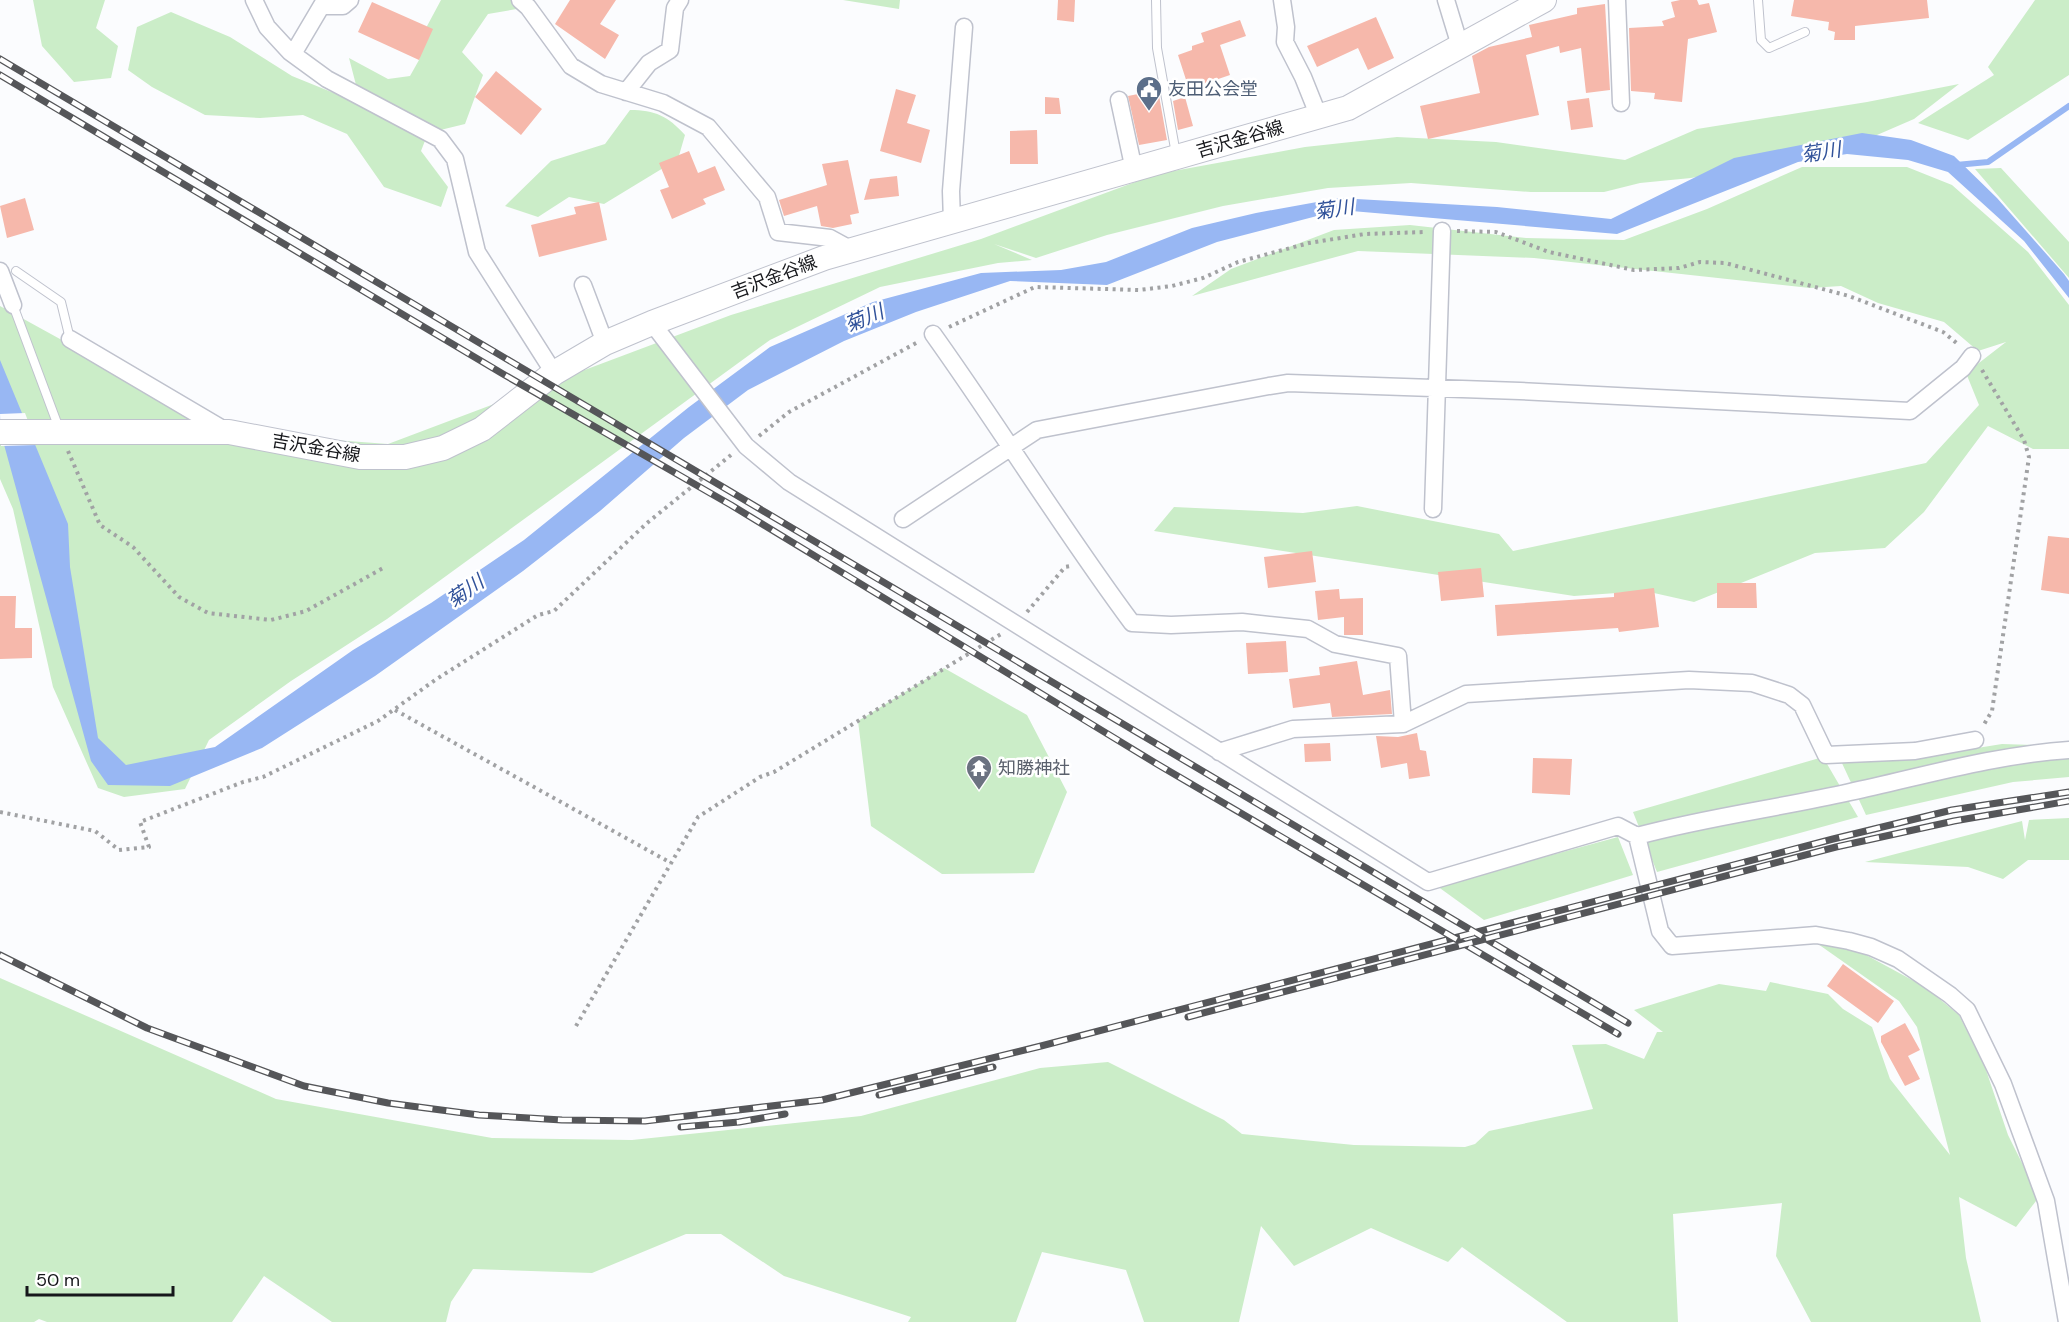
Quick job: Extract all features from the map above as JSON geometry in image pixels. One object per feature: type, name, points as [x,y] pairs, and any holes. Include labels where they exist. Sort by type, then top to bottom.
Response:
[{"type":"main road","name":"吉沢金谷線","points":[[0,432],[229,432],[360,457],[405,457],[443,448],[482,429],[554,373],[605,342],[824,258],[1348,108],[1544,0]]},
{"type":"street","points":[[254,0],[267,27],[293,54],[327,79],[440,139],[455,159],[477,252],[554,373]]},
{"type":"street","points":[[293,54],[323,3],[343,6],[350,0]]},
{"type":"street","points":[[520,0],[528,7],[571,66],[601,84],[663,103],[708,127],[767,196],[778,232],[830,238],[852,250]]},
{"type":"street","points":[[626,92],[649,63],[670,50],[675,8],[680,0]]},
{"type":"street","points":[[1282,0],[1286,27],[1285,42],[1303,77],[1318,117]]},
{"type":"street","points":[[1446,0],[1460,46]]},
{"type":"street","points":[[1617,0],[1621,103]]},
{"type":"street","points":[[951,222],[951,191],[964,27]]},
{"type":"street","points":[[1119,100],[1134,170]]},
{"type":"street","points":[[1433,509],[1442,231]]},
{"type":"street","points":[[8,271],[13,305]]},
{"type":"street","points":[[583,285],[605,342]]},
{"type":"street","points":[[652,323],[698,380],[746,446],[789,482],[1428,882],[1618,826],[1636,836],[1694,820],[1849,793],[1997,757],[2069,750]]},
{"type":"street","points":[[933,334],[1087,562],[1132,623],[1171,625],[1242,622],[1308,629],[1335,644],[1398,656],[1403,724]]},
{"type":"street","points":[[70,339],[229,432]]},
{"type":"street","points":[[903,519],[1037,430],[1068,422],[1288,383],[1910,411],[1963,368],[1972,356]]},
{"type":"street","points":[[1220,752],[1293,729],[1403,724],[1466,694],[1689,680],[1752,682],[1789,695],[1802,705],[1826,755],[1915,751],[1975,740]]},
{"type":"street","points":[[1636,836],[1660,931],[1672,946],[1816,934],[1849,941],[1871,947],[1898,959],[1950,995],[1967,1010],[2003,1084],[2046,1201],[2067,1322]]},
{"type":"lane","points":[[1156,0],[1157,48],[1176,157]]},
{"type":"lane","points":[[1758,0],[1761,40],[1768,48],[1805,33]]},
{"type":"lane","points":[[8,271],[61,302],[70,339]]},
{"type":"lane","points":[[13,305],[58,431]]},
{"type":"path","points":[[0,812],[95,831],[119,850],[149,847],[140,822],[243,782],[263,777],[395,710],[435,680],[538,615],[554,611],[654,518],[718,464],[746,446],[789,412],[933,334],[1035,287],[1139,290],[1172,286],[1203,278],[1238,262],[1310,243],[1365,234],[1442,231],[1496,232],[1549,252],[1634,270],[1679,268],[1700,262],[1725,263],[1849,296],[1944,332],[1972,356],[2024,440],[2029,457],[1992,711],[1975,740]]},
{"type":"path","points":[[58,431],[100,525],[133,547],[179,597],[208,613],[271,620],[306,611],[386,567]]},
{"type":"path","points":[[576,1026],[698,817],[760,777],[774,772],[1017,624],[1065,567],[1087,562]]},
{"type":"path","points":[[395,710],[671,863]]},
{"type":"green space","points":[[33,0],[105,0],[96,28],[118,46],[111,78],[74,82],[42,46]]},
{"type":"green space","points":[[441,0],[522,0],[528,7],[488,14],[462,52],[483,75],[465,124],[428,133],[421,151],[448,187],[441,207],[384,187],[347,134],[303,115],[260,118],[205,115],[152,87],[128,70],[137,27],[171,12],[230,37],[292,76],[361,104],[349,58],[388,79],[410,76],[419,60],[426,28]]},
{"type":"green space","points":[[843,0],[900,0],[899,9]]},
{"type":"green space","points":[[2035,0],[2069,0],[2069,75],[1968,140],[1918,123],[1994,75],[1988,67]]},
{"type":"green space","points":[[1959,84],[1914,119],[1877,135],[1770,163],[1691,178],[1640,183],[1604,192],[1531,192],[1411,183],[1328,188],[1223,206],[1107,235],[1036,258],[994,244],[1032,260],[998,263],[880,287],[770,340],[387,619],[291,681],[209,740],[185,789],[124,797],[98,788],[53,687],[13,509],[0,479],[0,306],[229,432],[388,444],[731,315],[981,239],[1157,174],[1305,147],[1397,137],[1496,142],[1625,160],[1697,129],[1867,102]]},
{"type":"green space","points":[[630,110],[647,111],[660,115],[679,128],[685,135],[678,159],[604,204],[569,197],[538,217],[505,206],[551,161],[605,144]]},
{"type":"green space","points":[[1802,167],[1907,167],[1952,185],[2028,252],[2069,305],[2069,449],[2033,449],[1988,426],[1924,512],[1885,548],[1815,553],[1694,602],[1645,591],[1574,596],[1154,531],[1174,507],[1303,513],[1357,506],[1499,534],[1513,551],[1926,463],[1979,405],[1966,373],[2006,342],[1978,351],[1944,322],[1878,303],[1841,286],[1810,288],[1534,258],[1358,251],[1192,296],[1231,269],[1334,230],[1410,225],[1526,238],[1624,240],[1707,209]]},
{"type":"green space","points":[[2001,168],[2069,242],[2069,278],[1975,169]]},
{"type":"green space","points":[[944,668],[1027,715],[1067,792],[1034,873],[942,874],[871,826],[858,721]]},
{"type":"green space","points":[[2002,744],[2069,746],[2069,777],[2013,782],[1866,815],[1841,761],[1909,759]]},
{"type":"green space","points":[[1823,757],[1858,817],[1657,872],[1633,812]]},
{"type":"green space","points":[[2069,818],[2069,860],[2028,860],[2003,879],[1968,867],[1865,862],[2022,821],[2025,840],[2029,820]]},
{"type":"green space","points":[[1618,837],[1633,875],[1484,920],[1437,886]]},
{"type":"green space","points":[[1818,944],[1855,949],[1925,987],[1959,1015],[1985,1067],[2008,1135],[2039,1197],[2016,1227],[1959,1197],[1966,1258],[1981,1322],[1811,1322],[1776,1256],[1782,1203],[1673,1214],[1678,1322],[1567,1322],[1462,1247],[1448,1262],[1371,1228],[1294,1266],[1261,1226],[1239,1322],[1144,1322],[1126,1270],[1042,1252],[1016,1322],[908,1322],[911,1317],[784,1276],[721,1234],[686,1234],[592,1273],[473,1269],[451,1302],[446,1322],[332,1322],[264,1276],[232,1322],[47,1322],[39,1319],[34,1322],[0,1322],[0,978],[276,1099],[492,1138],[632,1140],[861,1116],[1040,1068],[1108,1062],[1224,1120],[1242,1134],[1354,1145],[1465,1147],[1475,1144],[1489,1131],[1593,1109],[1572,1045],[1606,1044],[1644,1059],[1657,1032],[1663,1032],[1634,1010],[1719,984],[1766,991],[1770,982],[1828,994],[1843,1009],[1872,1027],[1890,1079],[1950,1155],[1917,1027],[1899,1001]]},
{"type":"water","name":"菊川","points":[[1862,133],[1911,140],[1954,156],[1997,198],[2064,274],[2069,281],[2069,298],[2024,241],[1948,172],[1908,160],[1847,154],[1798,162],[1617,234],[1340,210],[1217,242],[1107,285],[1010,281],[916,312],[844,341],[748,390],[684,438],[600,511],[523,571],[375,676],[262,748],[170,786],[108,785],[91,761],[0,430],[0,360],[68,524],[70,567],[98,738],[126,765],[215,747],[353,650],[431,603],[524,540],[689,407],[770,347],[873,302],[981,273],[1061,270],[1106,262],[1192,228],[1256,213],[1339,198],[1497,207],[1611,219],[1734,158]]},
{"type":"pier","points":[[25,413],[37,445],[1,446],[0,414]]},
{"type":"building","points":[[570,0],[616,0],[600,24],[619,35],[605,59],[555,24]]},
{"type":"building","points":[[1058,0],[1075,0],[1074,22],[1057,20]]},
{"type":"building","points":[[1697,0],[1699,5],[1709,3],[1717,32],[1688,39],[1682,102],[1654,99],[1655,93],[1631,91],[1629,28],[1664,26],[1662,21],[1675,17],[1671,2]]},
{"type":"building","points":[[1794,0],[1927,0],[1929,18],[1855,26],[1855,40],[1834,40],[1835,32],[1828,30],[1829,22],[1791,16]]},
{"type":"building","points":[[372,2],[433,29],[419,60],[358,32]]},
{"type":"building","points":[[1605,4],[1610,90],[1586,93],[1581,48],[1560,53],[1559,46],[1526,55],[1539,115],[1428,139],[1420,106],[1480,93],[1472,56],[1489,47],[1532,37],[1529,25],[1577,14],[1577,8]]},
{"type":"building","points":[[1376,17],[1394,58],[1368,70],[1358,48],[1317,67],[1307,46]]},
{"type":"building","points":[[1240,20],[1246,36],[1220,45],[1230,75],[1189,89],[1178,55],[1204,42],[1201,33]]},
{"type":"building","points":[[496,71],[542,109],[521,135],[475,97]]},
{"type":"building","points":[[896,89],[916,95],[907,123],[930,130],[921,163],[880,151]]},
{"type":"building","points":[[1158,90],[1167,140],[1139,145],[1128,96]]},
{"type":"building","points":[[1045,97],[1059,98],[1061,114],[1045,114]]},
{"type":"building","points":[[1185,97],[1193,126],[1178,130],[1173,101]]},
{"type":"building","points":[[1589,98],[1593,127],[1571,130],[1567,101]]},
{"type":"building","points":[[1037,130],[1038,164],[1010,164],[1010,131]]},
{"type":"building","points":[[689,151],[698,173],[715,166],[725,190],[703,199],[706,204],[672,219],[660,190],[669,187],[659,163]]},
{"type":"building","points":[[848,160],[859,213],[850,215],[852,224],[833,228],[821,226],[817,206],[784,216],[779,200],[827,185],[822,164]]},
{"type":"building","points":[[897,176],[899,196],[864,200],[870,179]]},
{"type":"building","points":[[25,198],[34,230],[7,238],[0,206]]},
{"type":"building","points":[[599,202],[607,240],[539,257],[531,225],[576,214],[574,207]]},
{"type":"building","points":[[2048,536],[2069,538],[2069,594],[2041,590]]},
{"type":"building","points":[[1312,551],[1316,582],[1268,588],[1264,557]]},
{"type":"building","points":[[1481,568],[1484,597],[1441,601],[1438,572]]},
{"type":"building","points":[[1717,583],[1756,583],[1757,608],[1717,608]]},
{"type":"building","points":[[1654,588],[1659,627],[1619,632],[1618,628],[1497,636],[1495,605],[1614,597],[1614,593]]},
{"type":"building","points":[[1339,589],[1340,599],[1363,598],[1363,635],[1344,635],[1344,617],[1318,620],[1315,591]]},
{"type":"building","points":[[0,596],[16,596],[15,628],[32,628],[32,658],[0,659]]},
{"type":"building","points":[[1286,641],[1288,672],[1248,674],[1246,643]]},
{"type":"building","points":[[1357,661],[1363,695],[1390,690],[1392,714],[1332,717],[1330,703],[1293,708],[1289,679],[1320,675],[1319,667]]},
{"type":"building","points":[[1417,733],[1420,750],[1426,751],[1430,776],[1409,779],[1407,763],[1381,768],[1376,736],[1398,737]]},
{"type":"building","points":[[1330,743],[1331,761],[1305,762],[1304,744]]},
{"type":"building","points":[[1533,758],[1572,759],[1570,795],[1532,793]]},
{"type":"building","points":[[1843,964],[1894,1001],[1878,1023],[1827,986]]},
{"type":"building","points":[[1905,1023],[1920,1050],[1908,1056],[1920,1079],[1905,1086],[1881,1042],[1881,1036]]},
{"type":"waterway","points":[[1956,165],[1988,162],[2069,106]]},
{"type":"railway","points":[[0,59],[1628,1023]]},
{"type":"railway","points":[[0,75],[503,374],[731,505],[1157,764],[1618,1034]]},
{"type":"railway","points":[[0,955],[147,1028],[304,1086],[388,1103],[479,1115],[562,1120],[645,1121],[822,1100],[1041,1046],[1833,839],[1952,810],[2069,792]]},
{"type":"railway","points":[[1188,1017],[1836,847],[1954,821],[2069,801]]},
{"type":"railway","points":[[879,1095],[993,1067]]},
{"type":"railway","points":[[681,1127],[739,1122],[785,1114]]},
{"type":"place","name":"友田公会堂","points":[[1149,112]]},
{"type":"place","name":"知勝神社","points":[[979,791]]}]
